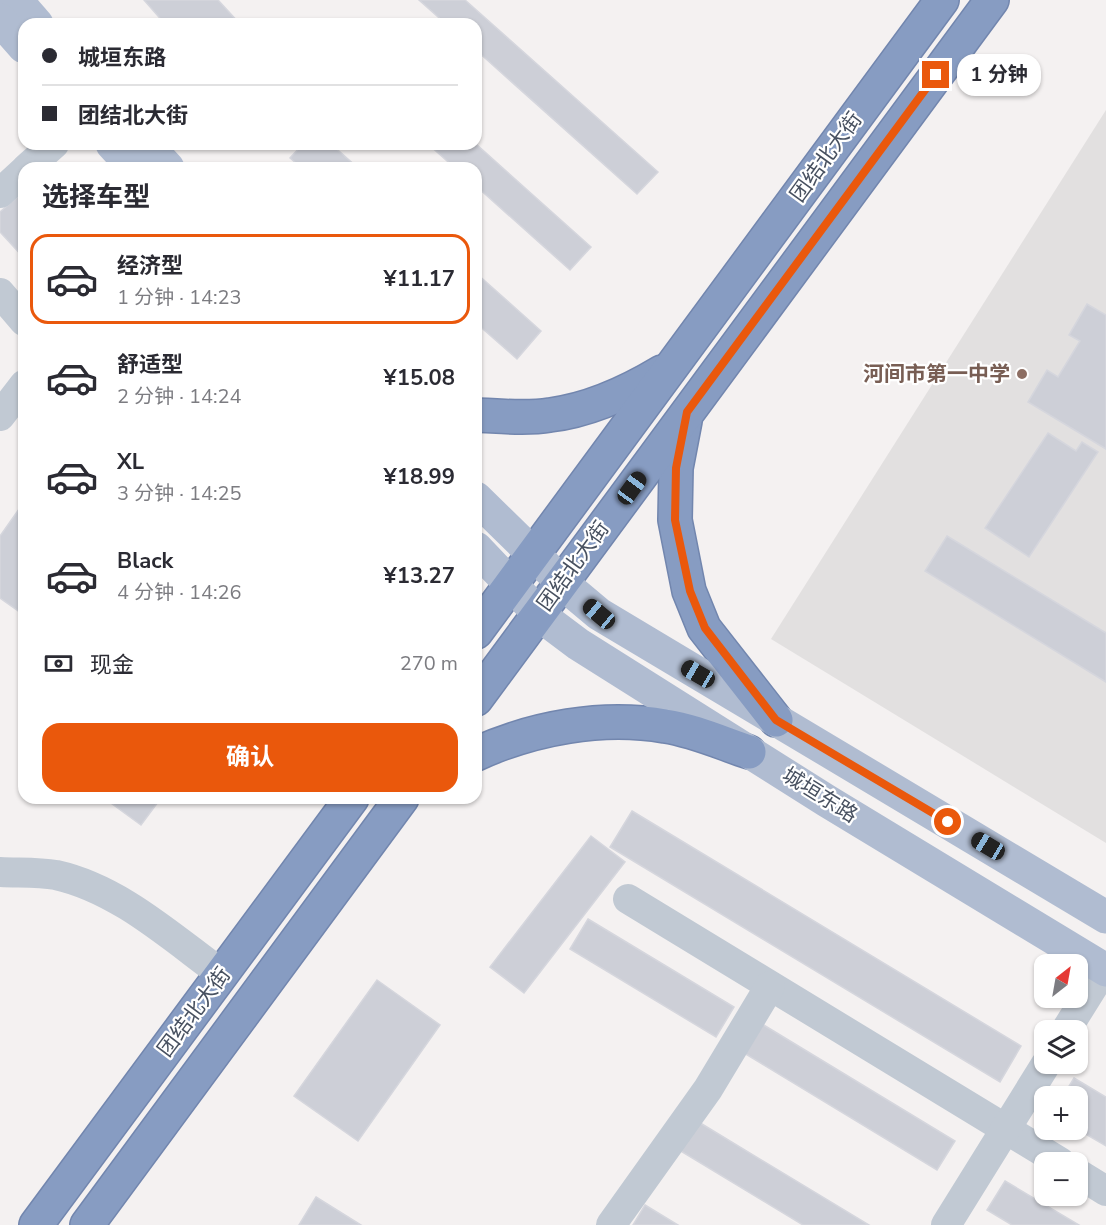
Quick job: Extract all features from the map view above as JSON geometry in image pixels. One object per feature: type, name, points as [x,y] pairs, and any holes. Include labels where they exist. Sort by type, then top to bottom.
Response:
[{"type":"highway","name":"团结北大街","points":[[482,624],[942,0]]},
{"type":"highway","name":"团结北大街","points":[[482,691],[992,0]]},
{"type":"highway","points":[[482,415],[549,415],[599,404],[633,389],[671,367]]},
{"type":"highway","points":[[687,412],[676,468],[675,520],[690,591],[705,628],[776,720]]},
{"type":"highway","points":[[482,751],[503,742],[554,729],[616,721],[667,726],[749,752]]},
{"type":"highway","name":"团结北大街","points":[[36,1225],[348,804]]},
{"type":"highway","name":"团结北大街","points":[[87,1225],[398,804]]},
{"type":"main road","points":[[16,0],[32,18]]},
{"type":"main road","points":[[0,20],[18,40]]},
{"type":"main road","points":[[118,150],[128,162]]},
{"type":"main road","points":[[152,150],[162,162]]},
{"type":"main road","name":"城垣东路","points":[[482,504],[532,554],[599,614],[1106,917]]},
{"type":"main road","name":"城垣东路","points":[[482,555],[538,613],[578,644],[749,752],[1105,969]]},
{"type":"street","points":[[34,162],[47,150]]},
{"type":"street","points":[[0,193],[18,176]]},
{"type":"street","points":[[0,293],[18,314]]},
{"type":"street","points":[[0,416],[18,393]]},
{"type":"street","points":[[0,872],[54,875],[86,884],[112,895],[222,974]]},
{"type":"street","points":[[628,899],[1043,1152]]},
{"type":"street","points":[[1072,1020],[1105,969]]},
{"type":"street","points":[[611,1225],[708,1089],[770,986]]},
{"type":"street","points":[[946,1225],[1040,1074]]},
{"type":"street","points":[[1088,1180],[1106,1191]]},
{"type":"shaded area","name":"河间市第一中学","points":[[1106,110],[1106,843],[771,639]]},
{"type":"building","points":[[144,0],[218,0],[234,18],[160,18]]},
{"type":"building","points":[[419,0],[465,0],[658,172],[637,194],[482,55],[482,18],[439,18]]},
{"type":"building","points":[[482,149],[591,247],[570,270],[482,191],[482,162],[448,162],[435,150]]},
{"type":"building","points":[[297,150],[338,150],[351,162],[295,162],[290,158]]},
{"type":"building","points":[[18,196],[18,252],[0,232],[0,212]]},
{"type":"building","points":[[482,278],[541,331],[517,359],[482,328]]},
{"type":"building","points":[[1087,304],[1106,315],[1106,449],[1028,402],[1047,370],[1058,377],[1080,341],[1069,335]]},
{"type":"building","points":[[1048,433],[1076,451],[1082,442],[1098,452],[1029,557],[985,528]]},
{"type":"building","points":[[18,510],[18,611],[0,598],[0,536]]},
{"type":"building","points":[[947,536],[1106,633],[1106,682],[925,571]]},
{"type":"building","points":[[112,804],[157,804],[141,825]]},
{"type":"building","points":[[632,811],[1021,1046],[1000,1082],[610,847]]},
{"type":"building","points":[[591,836],[625,862],[524,993],[490,967]]},
{"type":"building","points":[[588,919],[734,1007],[716,1037],[570,949]]},
{"type":"building","points":[[377,980],[440,1025],[358,1141],[294,1096]]},
{"type":"building","points":[[762,1024],[955,1141],[937,1170],[744,1053]]},
{"type":"building","points":[[1074,1078],[1087,1086],[1069,1086]]},
{"type":"building","points":[[1088,1086],[1106,1097],[1106,1146],[1088,1135]]},
{"type":"building","points":[[697,1121],[869,1225],[803,1225],[679,1150]]},
{"type":"building","points":[[1005,1181],[1034,1198],[1034,1206],[1047,1206],[1079,1225],[1012,1225],[987,1210]]},
{"type":"building","points":[[316,1197],[361,1225],[299,1225]]},
{"type":"building","points":[[645,1205],[678,1225],[633,1225]]},
{"type":"place","name":"河间市第一中学","points":[[1022,374]]},
{"type":"route","points":[[936,75],[687,412],[676,468],[675,520],[690,591],[705,628],[728,661],[776,720],[948,822]]}]
